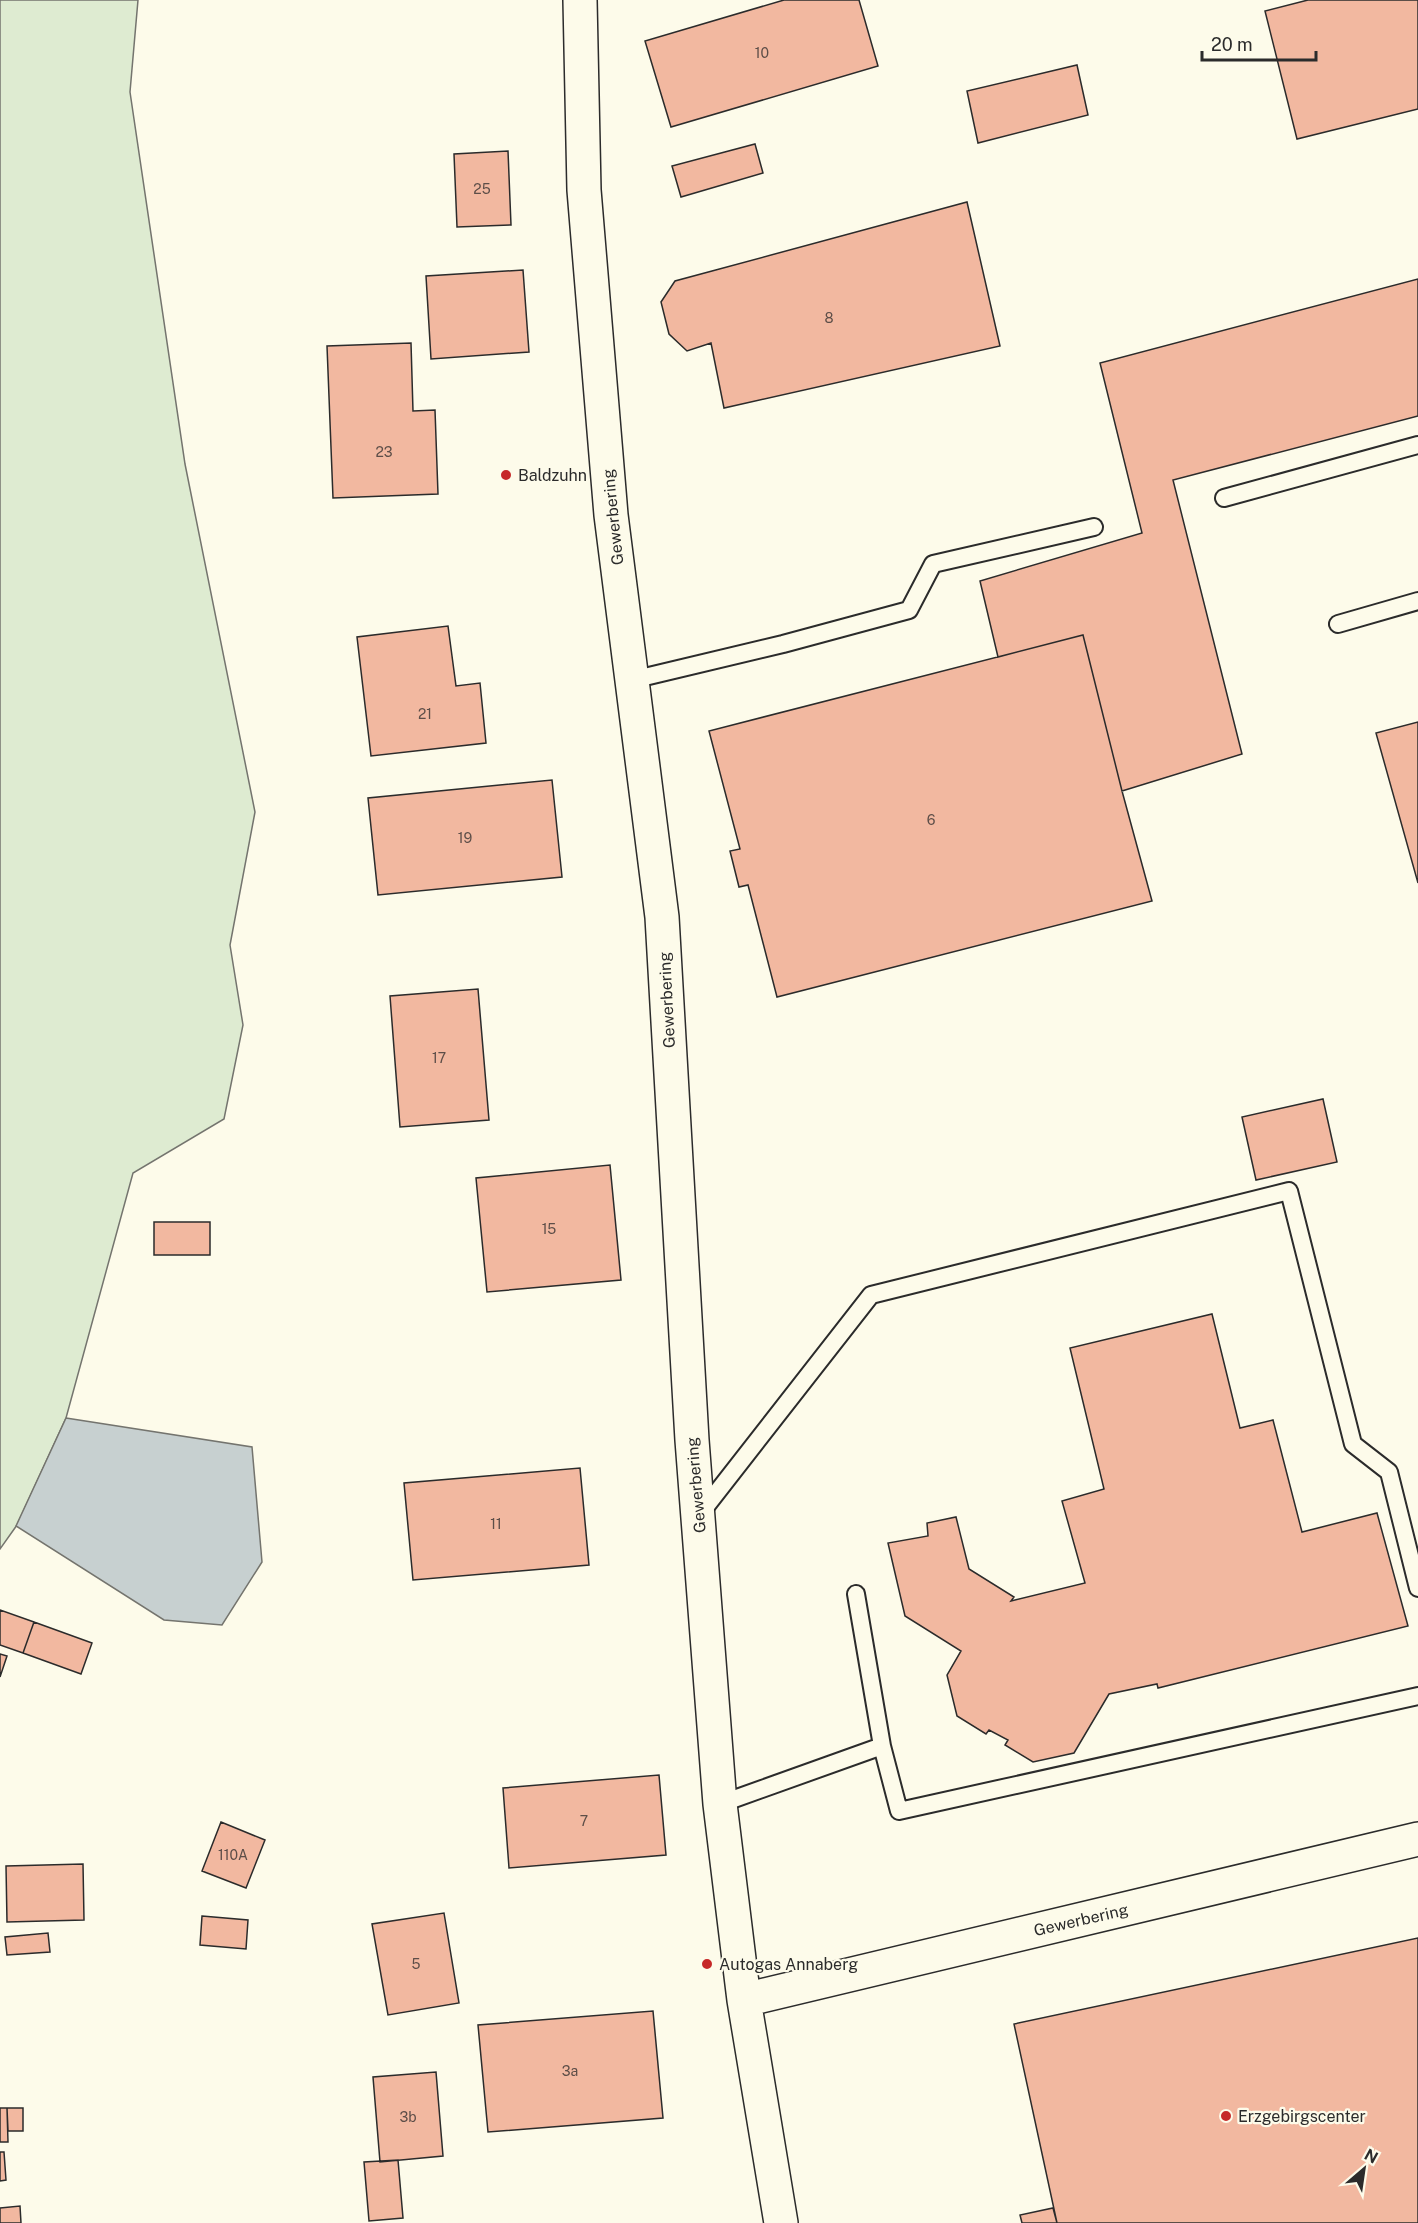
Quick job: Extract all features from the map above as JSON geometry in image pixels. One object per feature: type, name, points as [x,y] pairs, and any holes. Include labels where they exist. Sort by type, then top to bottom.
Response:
[{"type":"street","name":"Gewerbering","points":[[579,0],[584,190],[612,515],[662,917],[692,1440],[720,1804],[744,2000],[781,2223]]},
{"type":"street","name":"Gewerbering","points":[[744,2000],[1418,1839]]},
{"type":"lane","points":[[1224,498],[1418,445]]},
{"type":"lane","points":[[632,680],[783,644],[909,610],[933,564],[1094,527]]},
{"type":"lane","points":[[1338,624],[1418,601]]},
{"type":"lane","points":[[699,1514],[871,1295],[1289,1191],[1353,1444],[1389,1472],[1418,1588]]},
{"type":"lane","points":[[856,1594],[882,1746],[899,1811],[1418,1696]]},
{"type":"lane","points":[[720,1804],[882,1746]]},
{"type":"green space","points":[[0,0],[138,0],[130,92],[185,464],[255,812],[230,945],[243,1025],[224,1119],[133,1173],[66,1418],[17,1525],[0,1549]]},
{"type":"shaded area","points":[[66,1418],[252,1447],[262,1562],[222,1625],[164,1620],[16,1526]]},
{"type":"building","points":[[784,0],[859,0],[878,66],[671,127],[645,41]]},
{"type":"building","points":[[1308,0],[1418,0],[1418,109],[1297,139],[1265,11]]},
{"type":"building","points":[[1077,65],[1088,115],[978,143],[967,91]]},
{"type":"building","points":[[755,144],[763,173],[681,197],[672,166]]},
{"type":"building","points":[[508,151],[511,225],[457,227],[454,154]]},
{"type":"building","points":[[967,202],[1000,346],[724,408],[711,343],[687,351],[669,334],[661,302],[675,281]]},
{"type":"building","points":[[523,270],[529,352],[431,359],[426,276]]},
{"type":"building","points":[[1418,279],[1418,416],[1173,480],[1242,754],[1122,791],[1083,635],[998,657],[980,581],[1142,533],[1100,363]]},
{"type":"building","points":[[411,343],[413,411],[435,410],[438,494],[333,498],[327,346]]},
{"type":"building","points":[[448,626],[456,686],[480,683],[486,743],[371,756],[357,637]]},
{"type":"building","points":[[1083,635],[1152,901],[777,997],[748,885],[739,887],[730,851],[740,849],[709,731]]},
{"type":"building","points":[[1418,722],[1418,883],[1376,733]]},
{"type":"building","points":[[552,780],[562,877],[378,895],[368,798]]},
{"type":"building","points":[[478,989],[489,1120],[400,1127],[390,996]]},
{"type":"building","points":[[1323,1099],[1337,1162],[1256,1180],[1242,1117]]},
{"type":"building","points":[[610,1165],[621,1280],[487,1292],[476,1178]]},
{"type":"building","points":[[154,1222],[210,1222],[210,1255],[154,1255]]},
{"type":"building","points":[[1212,1314],[1240,1428],[1273,1420],[1302,1532],[1377,1513],[1408,1626],[1158,1688],[1157,1684],[1109,1694],[1074,1753],[1033,1762],[1005,1745],[1008,1740],[989,1730],[986,1734],[957,1716],[947,1675],[961,1651],[905,1616],[888,1543],[928,1536],[927,1523],[956,1517],[969,1569],[1014,1597],[1011,1601],[1085,1583],[1062,1501],[1104,1489],[1070,1348]]},
{"type":"building","points":[[580,1468],[589,1565],[413,1580],[404,1483]]},
{"type":"building","points":[[0,1610],[34,1622],[23,1653],[0,1645]]},
{"type":"building","points":[[34,1622],[92,1643],[81,1674],[23,1653]]},
{"type":"building","points":[[0,1654],[7,1656],[0,1677]]},
{"type":"building","points":[[659,1775],[666,1855],[509,1868],[503,1788]]},
{"type":"building","points":[[221,1822],[265,1840],[246,1888],[202,1871]]},
{"type":"building","points":[[83,1864],[84,1920],[7,1922],[6,1866]]},
{"type":"building","points":[[444,1913],[459,2003],[388,2015],[372,1924]]},
{"type":"building","points":[[202,1916],[248,1920],[246,1949],[200,1945]]},
{"type":"building","points":[[48,1933],[50,1952],[7,1955],[5,1937]]},
{"type":"building","name":"Erzgebirgscenter","points":[[1418,1938],[1418,2223],[1057,2223],[1014,2024]]},
{"type":"building","points":[[653,2011],[663,2118],[488,2132],[478,2025]]},
{"type":"building","points":[[436,2072],[443,2156],[380,2162],[373,2077]]},
{"type":"building","points":[[0,2108],[7,2108],[8,2142],[0,2142]]},
{"type":"building","points":[[7,2108],[23,2108],[23,2131],[8,2131]]},
{"type":"building","points":[[0,2152],[4,2152],[6,2180],[0,2181]]},
{"type":"building","points":[[398,2160],[403,2218],[369,2221],[364,2162]]},
{"type":"building","points":[[20,2206],[21,2223],[0,2223],[0,2208]]},
{"type":"building","points":[[1053,2208],[1057,2223],[1022,2223],[1020,2215]]},
{"type":"place","name":"Baldzuhn","points":[[506,475]]},
{"type":"place","name":"Autogas Annaberg","points":[[707,1964]]},
{"type":"place","name":"Erzgebirgscenter","points":[[1226,2116]]}]
